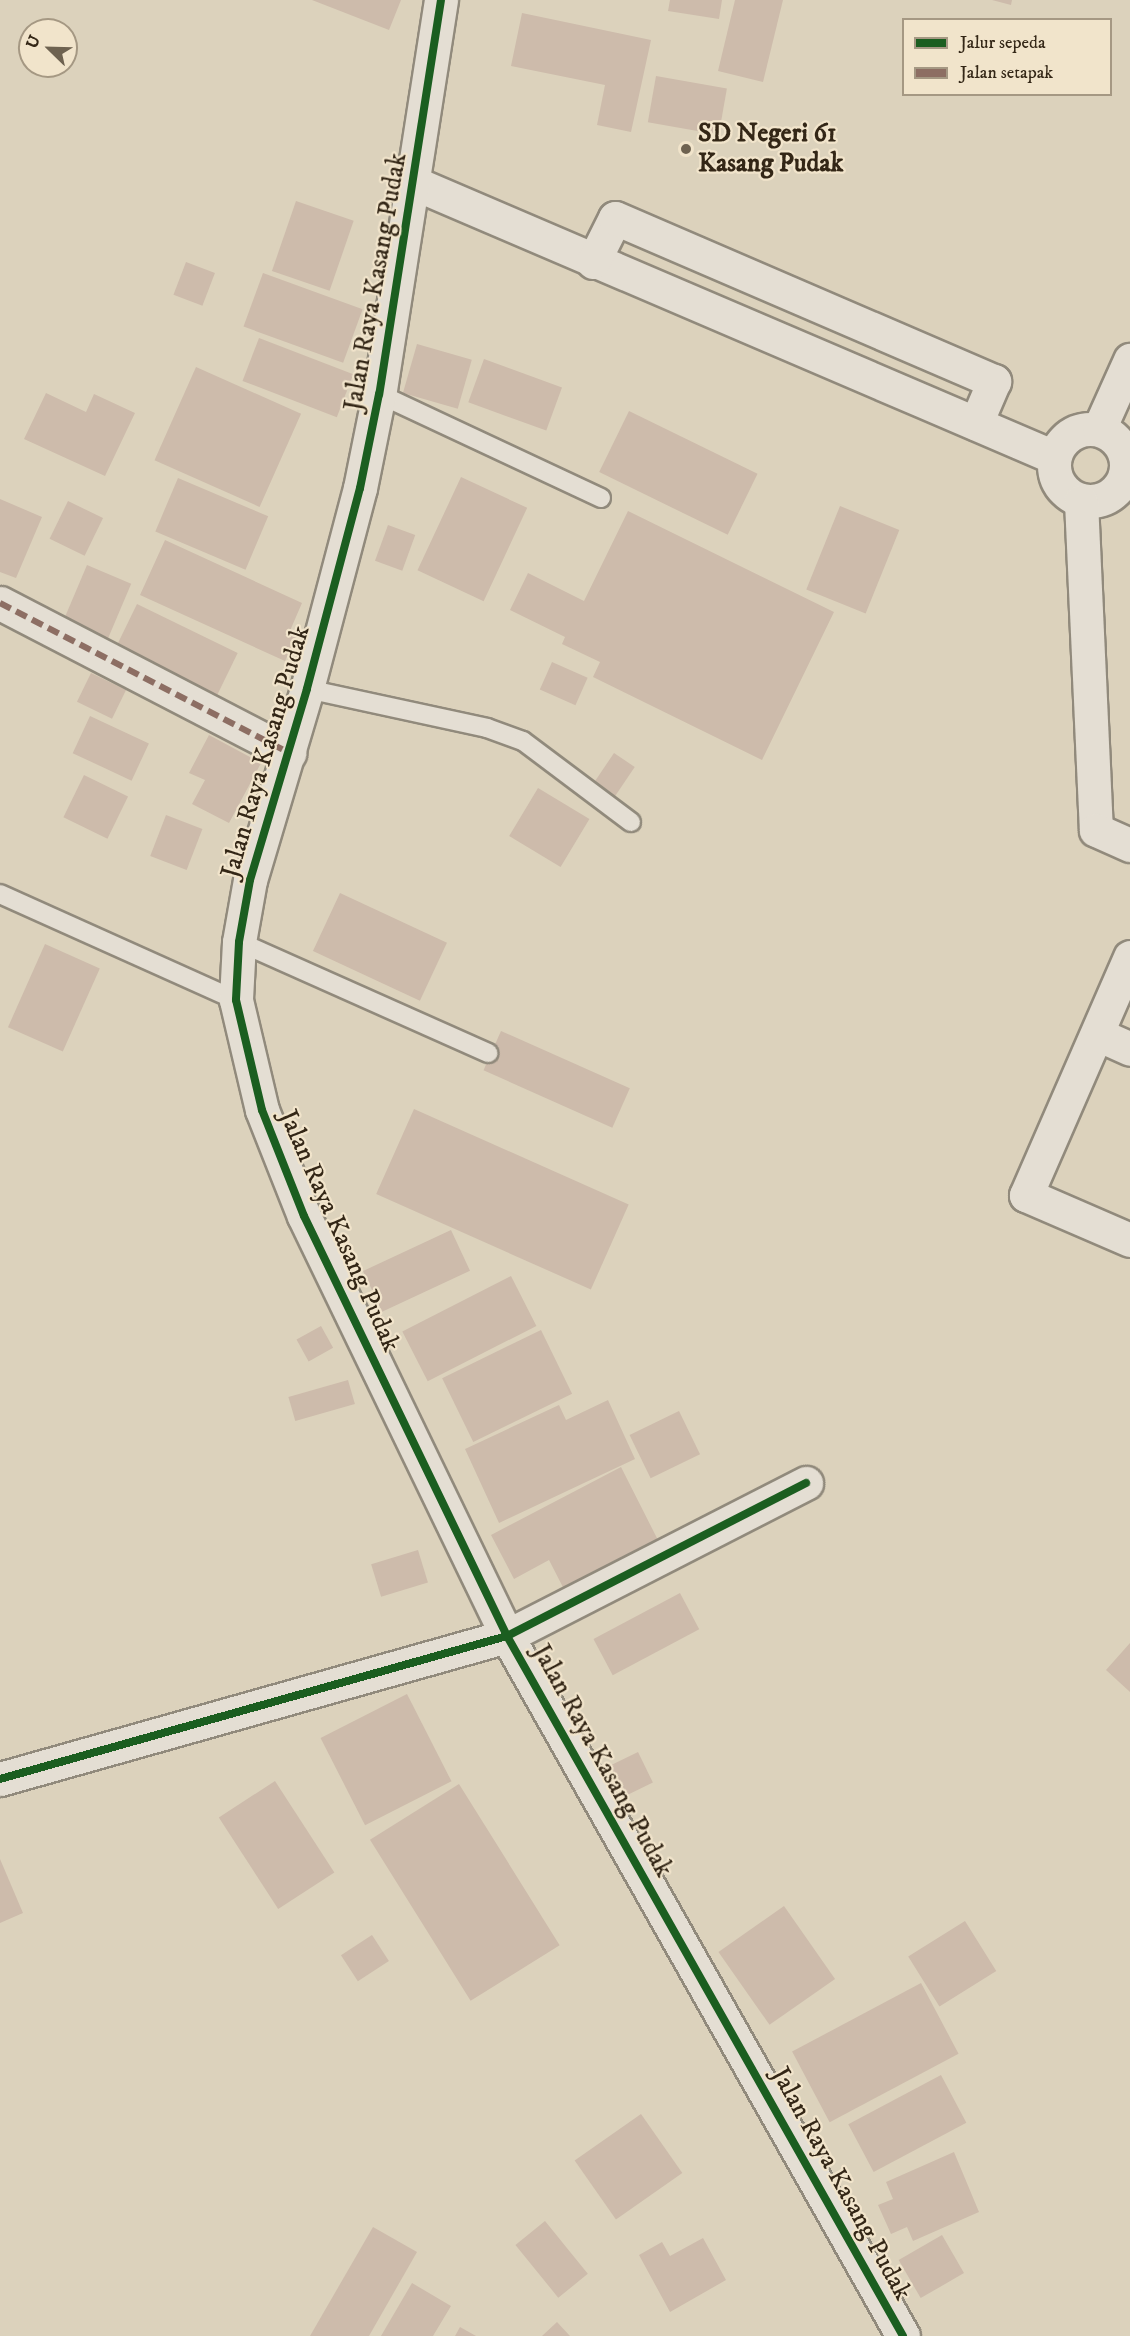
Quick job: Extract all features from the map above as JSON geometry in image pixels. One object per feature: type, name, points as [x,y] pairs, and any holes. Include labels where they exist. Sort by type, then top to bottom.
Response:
[{"type":"street","name":"Jalan Raya Kasang Pudak","points":[[441,0],[379,394],[360,488],[307,689],[250,880],[239,942],[236,1000],[262,1110],[304,1216],[507,1636],[903,2336]]},
{"type":"street","points":[[414,183],[593,262],[1054,456]]},
{"type":"street","points":[[593,262],[615,218],[994,381],[976,423]]},
{"type":"street","points":[[1099,429],[1130,360]]},
{"type":"street","points":[[1099,429],[1121,446],[1125,474],[1109,497],[1095,502],[1081,501],[1058,484],[1054,456],[1071,434],[1099,429]]},
{"type":"street","points":[[1081,501],[1096,830],[1130,845]]},
{"type":"street","points":[[0,603],[289,753]]},
{"type":"street","points":[[1125,1241],[1026,1195],[1130,957]]},
{"type":"street","points":[[1097,1034],[1130,1048]]},
{"type":"street","points":[[0,1779],[507,1636],[806,1482]]},
{"type":"lane","points":[[379,394],[601,498]]},
{"type":"lane","points":[[307,689],[486,728],[523,741],[631,822]]},
{"type":"lane","points":[[0,894],[236,1000]]},
{"type":"lane","points":[[239,942],[488,1053]]},
{"type":"building","points":[[312,0],[401,0],[389,30]]},
{"type":"building","points":[[670,0],[722,0],[719,19],[668,11]]},
{"type":"building","points":[[735,0],[783,0],[763,82],[718,71]]},
{"type":"building","points":[[992,0],[1012,0],[1011,5]]},
{"type":"building","points":[[522,13],[651,40],[631,132],[597,125],[605,85],[511,66]]},
{"type":"building","points":[[656,76],[727,89],[719,135],[648,122]]},
{"type":"building","points":[[296,201],[354,221],[330,291],[272,271]]},
{"type":"building","points":[[186,262],[215,273],[202,306],[173,295]]},
{"type":"building","points":[[263,273],[363,309],[343,363],[244,327]]},
{"type":"building","points":[[259,338],[353,374],[337,417],[243,381]]},
{"type":"building","points":[[417,344],[472,360],[458,409],[403,393]]},
{"type":"building","points":[[484,359],[562,387],[546,431],[468,402]]},
{"type":"building","points":[[196,367],[301,414],[260,507],[155,460]]},
{"type":"building","points":[[46,393],[86,412],[94,394],[135,413],[105,476],[24,439]]},
{"type":"building","points":[[629,411],[758,474],[728,535],[599,472]]},
{"type":"building","points":[[461,477],[527,508],[484,601],[417,570]]},
{"type":"building","points":[[178,478],[268,516],[246,570],[155,531]]},
{"type":"building","points":[[0,499],[42,517],[16,578],[0,572]]},
{"type":"building","points":[[68,501],[103,518],[85,556],[50,539]]},
{"type":"building","points":[[840,506],[899,530],[866,613],[806,589]]},
{"type":"building","points":[[628,511],[834,612],[762,760],[593,677],[600,662],[562,644],[565,637],[510,610],[528,573],[584,601]]},
{"type":"building","points":[[388,525],[415,535],[402,571],[375,561]]},
{"type":"building","points":[[165,540],[302,603],[289,633],[297,636],[285,661],[140,595]]},
{"type":"building","points":[[87,565],[131,584],[107,640],[63,621]]},
{"type":"building","points":[[137,604],[238,653],[216,698],[115,649]]},
{"type":"building","points":[[552,662],[588,678],[575,705],[540,689]]},
{"type":"building","points":[[91,673],[126,690],[112,719],[77,702]]},
{"type":"building","points":[[90,716],[149,743],[132,781],[73,753]]},
{"type":"building","points":[[209,735],[261,763],[229,823],[192,804],[205,780],[189,773]]},
{"type":"building","points":[[614,753],[635,767],[613,798],[593,785]]},
{"type":"building","points":[[84,775],[128,796],[107,839],[63,817]]},
{"type":"building","points":[[538,788],[589,819],[561,867],[509,836]]},
{"type":"building","points":[[166,815],[202,829],[187,870],[150,856]]},
{"type":"building","points":[[340,893],[447,943],[420,1001],[313,951]]},
{"type":"building","points":[[45,944],[100,968],[63,1052],[8,1027]]},
{"type":"building","points":[[501,1031],[630,1088],[612,1128],[484,1070]]},
{"type":"building","points":[[414,1109],[629,1205],[591,1290],[376,1194]]},
{"type":"building","points":[[451,1230],[470,1271],[382,1312],[363,1271]]},
{"type":"building","points":[[511,1276],[536,1326],[428,1381],[402,1331]]},
{"type":"building","points":[[321,1326],[333,1348],[309,1361],[297,1340]]},
{"type":"building","points":[[541,1330],[572,1394],[473,1442],[442,1378]]},
{"type":"building","points":[[348,1380],[355,1404],[295,1421],[288,1397]]},
{"type":"building","points":[[608,1400],[635,1459],[499,1523],[465,1449],[559,1405],[566,1420]]},
{"type":"building","points":[[679,1411],[700,1454],[651,1478],[630,1435]]},
{"type":"building","points":[[621,1467],[662,1548],[568,1597],[549,1560],[514,1579],[491,1535]]},
{"type":"building","points":[[418,1550],[428,1583],[381,1597],[371,1564]]},
{"type":"building","points":[[680,1593],[699,1629],[613,1675],[593,1639]]},
{"type":"building","points":[[1130,1643],[1130,1692],[1106,1670]]},
{"type":"building","points":[[407,1694],[451,1781],[365,1825],[321,1738]]},
{"type":"building","points":[[638,1752],[653,1783],[617,1800],[602,1770]]},
{"type":"building","points":[[275,1781],[334,1872],[278,1909],[219,1817]]},
{"type":"building","points":[[459,1784],[560,1945],[471,2001],[370,1840]]},
{"type":"building","points":[[0,1859],[23,1913],[0,1923]]},
{"type":"building","points":[[784,1906],[835,1979],[770,2025],[718,1952]]},
{"type":"building","points":[[965,1921],[996,1971],[939,2007],[908,1957]]},
{"type":"building","points":[[372,1935],[389,1961],[358,1981],[341,1955]]},
{"type":"building","points":[[921,1983],[959,2054],[830,2122],[792,2052]]},
{"type":"building","points":[[941,2075],[966,2123],[874,2172],[848,2124]]},
{"type":"building","points":[[641,2114],[682,2173],[616,2219],[575,2160]]},
{"type":"building","points":[[954,2152],[979,2212],[913,2241],[907,2227],[891,2234],[878,2205],[893,2199],[886,2182]]},
{"type":"building","points":[[545,2221],[588,2274],[558,2298],[515,2245]]},
{"type":"building","points":[[373,2227],[417,2252],[369,2336],[310,2336]]},
{"type":"building","points":[[942,2235],[964,2273],[921,2298],[899,2260]]},
{"type":"building","points":[[703,2238],[726,2280],[670,2312],[639,2255],[662,2242],[670,2256]]},
{"type":"building","points":[[412,2283],[451,2306],[433,2336],[381,2336]]},
{"type":"building","points":[[557,2322],[570,2336],[542,2336]]},
{"type":"building","points":[[460,2327],[476,2336],[455,2336]]},
{"type":"marked path","points":[[0,603],[289,753]]},
{"type":"cycle path","points":[[441,0],[379,394],[360,488],[307,689],[250,880],[239,942],[236,1000],[262,1110],[304,1216],[507,1636],[903,2336]]},
{"type":"cycle path","points":[[0,1779],[507,1636],[806,1483]]},
{"type":"place","name":"SD Negeri 61 Kasang Pudak","points":[[686,149]]}]
